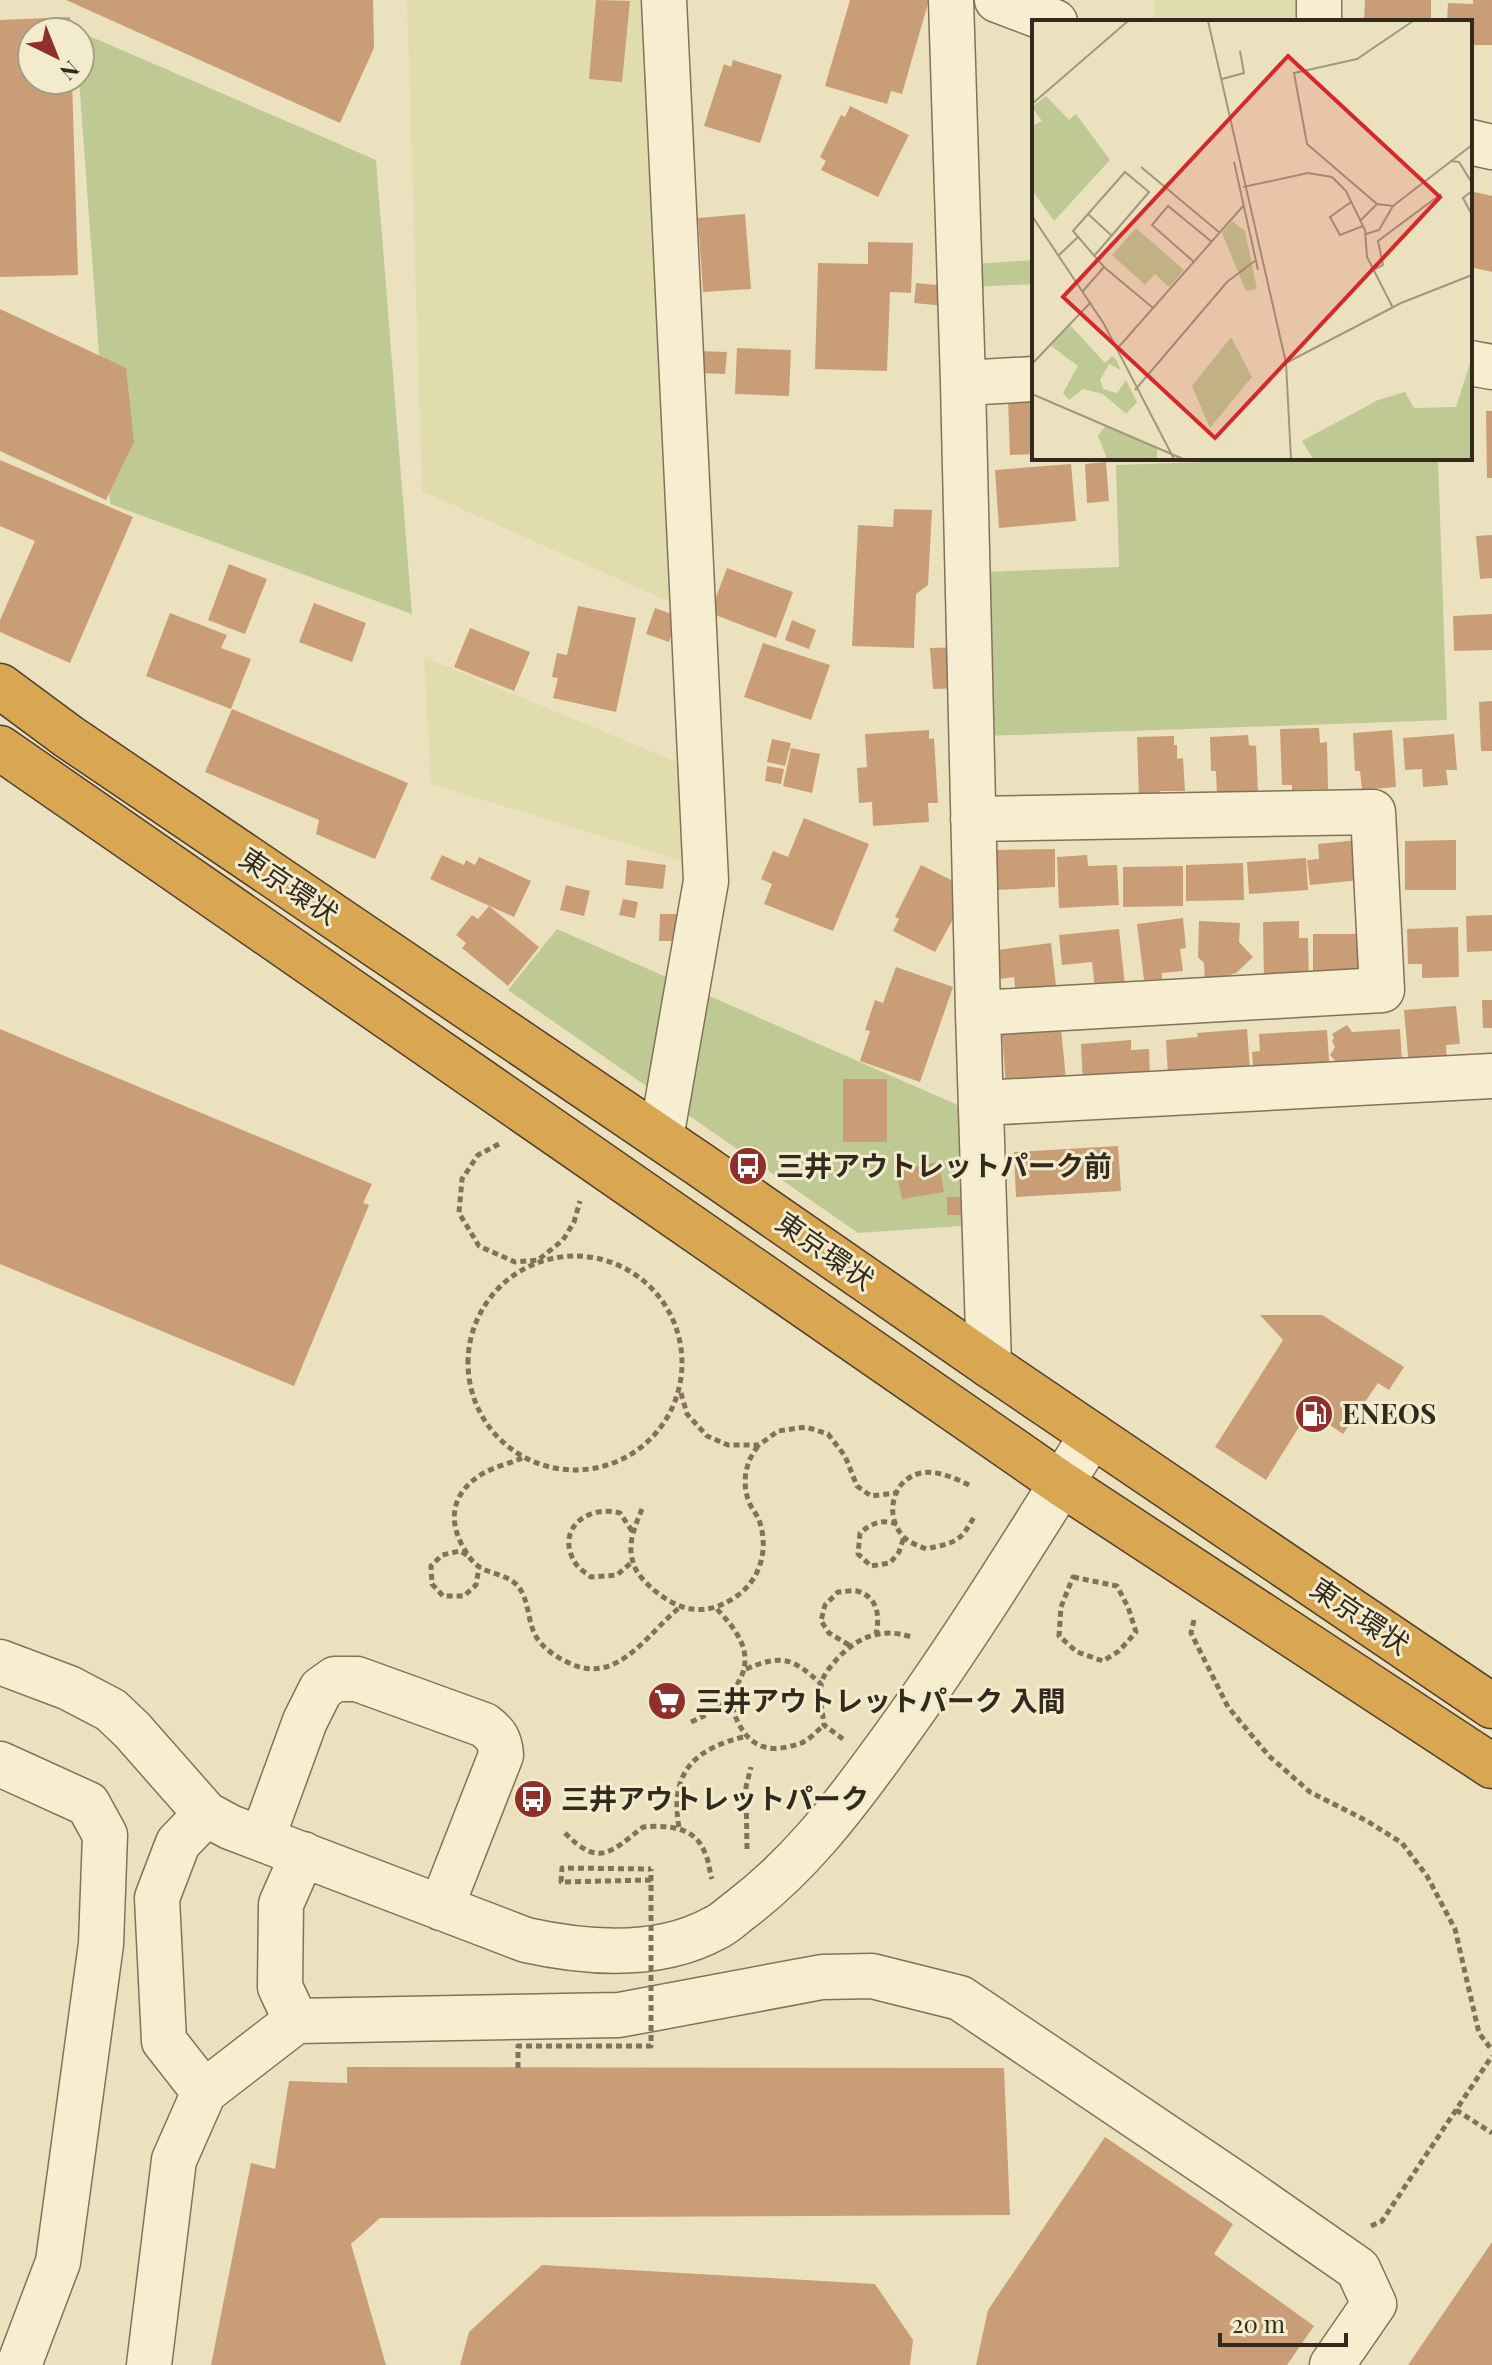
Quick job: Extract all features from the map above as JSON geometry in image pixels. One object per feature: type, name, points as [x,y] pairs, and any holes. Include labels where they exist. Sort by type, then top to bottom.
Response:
[{"type":"highway","name":"東京環状","points":[[0,686],[69,737],[1492,1706]]},
{"type":"highway","name":"東京環状","points":[[0,748],[1062,1484],[1492,1766]]},
{"type":"street","points":[[661,1138],[706,881],[664,0]]},
{"type":"street","points":[[951,0],[989,1365]]},
{"type":"street","points":[[997,0],[1050,20]]},
{"type":"street","points":[[1472,142],[1492,147]]},
{"type":"street","points":[[1472,363],[1492,367]]},
{"type":"street","points":[[963,383],[1032,379]]},
{"type":"street","points":[[973,819],[1373,812],[1382,990],[978,1013]]},
{"type":"street","points":[[982,1103],[1492,1076]]},
{"type":"street","points":[[0,1662],[69,1688],[111,1710],[206,1814],[230,1827],[526,1940],[559,1948],[598,1951],[665,1947],[715,1928],[757,1898],[810,1847],[918,1706],[981,1613],[1092,1435]]},
{"type":"street","points":[[262,1839],[305,1721],[321,1689],[335,1679],[357,1679],[484,1725],[494,1732],[500,1742],[501,1755],[441,1908]]},
{"type":"street","points":[[0,1764],[88,1804],[105,1835],[101,1944],[58,2262],[19,2365]]},
{"type":"street","points":[[204,2092],[164,2041],[157,1898],[178,1843],[206,1814]]},
{"type":"street","points":[[296,2021],[280,1987],[281,1904],[303,1854]]},
{"type":"street","points":[[149,2365],[174,2160],[204,2092],[296,2021],[619,2015],[822,1977],[872,1976],[960,1998],[1358,2269],[1374,2304],[1332,2365]]},
{"type":"path","points":[[502,1142],[478,1155],[462,1179],[459,1213],[479,1246],[515,1262],[538,1260],[558,1255],[601,1258],[631,1272],[651,1288],[670,1317],[684,1357],[681,1392],[667,1422],[645,1446],[613,1463],[570,1472],[522,1458],[499,1438],[476,1409],[467,1375],[469,1340],[481,1309],[506,1282],[538,1260],[563,1240],[574,1222],[581,1197]]},
{"type":"path","points":[[681,1392],[687,1414],[707,1436],[728,1445],[759,1445]]},
{"type":"path","points":[[642,1509],[632,1532],[632,1562],[644,1582],[679,1608],[695,1609],[715,1607],[735,1597],[755,1576],[763,1557],[762,1528],[748,1500],[745,1476],[748,1457],[778,1431],[806,1427],[828,1434],[845,1456],[857,1486],[871,1496],[895,1493]]},
{"type":"path","points":[[522,1458],[483,1473],[464,1490],[453,1514],[457,1535],[469,1556],[479,1567],[502,1575],[516,1585],[528,1605],[531,1624],[539,1641],[556,1657],[582,1669],[606,1669],[634,1651],[679,1608]]},
{"type":"path","points":[[969,1485],[950,1476],[921,1473],[906,1480],[895,1493],[892,1514],[904,1537],[926,1549],[953,1543],[965,1534],[975,1515]]},
{"type":"path","points":[[632,1532],[620,1513],[606,1509],[590,1512],[574,1526],[568,1545],[576,1565],[591,1577],[617,1575],[632,1562]]},
{"type":"path","points":[[897,1524],[885,1521],[871,1524],[860,1533],[858,1554],[871,1566],[890,1563],[899,1552],[904,1537]]},
{"type":"path","points":[[469,1556],[460,1551],[442,1555],[431,1566],[432,1584],[443,1596],[464,1596],[476,1585],[479,1567]]},
{"type":"path","points":[[1073,1577],[1117,1586],[1128,1607],[1136,1632],[1119,1651],[1103,1661],[1077,1652],[1059,1636],[1061,1607],[1073,1577]]},
{"type":"path","points":[[849,1645],[829,1633],[821,1621],[825,1605],[838,1592],[857,1591],[873,1601],[879,1617],[876,1634]]},
{"type":"path","points":[[691,1722],[711,1714],[730,1697],[746,1669],[745,1652],[734,1627],[715,1607]]},
{"type":"path","points":[[1196,1611],[1191,1633],[1228,1707],[1269,1756],[1310,1792],[1402,1843],[1427,1876],[1455,1929],[1479,2033],[1492,2053],[1382,2221],[1371,2226]]},
{"type":"path","points":[[824,1725],[821,1684],[827,1669],[849,1645],[876,1634],[898,1632],[912,1637]]},
{"type":"path","points":[[746,1669],[780,1659],[801,1666],[821,1684]]},
{"type":"path","points":[[730,1697],[734,1715],[747,1736],[762,1748],[774,1750],[803,1743],[824,1725]]},
{"type":"path","points":[[824,1725],[845,1740]]},
{"type":"path","points":[[680,1827],[676,1809],[680,1785],[690,1764],[704,1751],[747,1736]]},
{"type":"path","points":[[747,1850],[746,1787],[751,1767]]},
{"type":"path","points":[[565,1833],[582,1850],[599,1853],[615,1850],[643,1827],[680,1827],[705,1851],[713,1882]]},
{"type":"path","points":[[518,2068],[518,2046],[651,2046],[651,1880],[651,1869],[562,1868],[561,1882],[651,1880]]},
{"type":"path","points":[[1456,2110],[1492,2133]]},
{"type":"shaded area","points":[[407,0],[647,0],[685,609],[422,491]]},
{"type":"shaded area","points":[[1156,0],[1313,0],[1313,20],[1152,20]]},
{"type":"shaded area","points":[[424,657],[689,767],[692,864],[431,784]]},
{"type":"green space","points":[[96,39],[376,160],[412,614],[110,504],[80,96],[96,96]]},
{"type":"green space","points":[[1032,260],[1032,284],[976,287],[975,264]]},
{"type":"green space","points":[[1262,460],[1438,460],[1447,720],[985,736],[981,572],[1119,567],[1116,465]]},
{"type":"green space","points":[[557,929],[969,1110],[976,1225],[858,1233],[508,990]]},
{"type":"building","points":[[66,0],[373,0],[374,48],[340,123]]},
{"type":"building","points":[[596,0],[630,1],[622,82],[589,79]]},
{"type":"building","points":[[850,0],[929,0],[902,94],[891,91],[887,104],[825,86]]},
{"type":"building","points":[[1365,0],[1431,0],[1431,20],[1364,20]]},
{"type":"building","points":[[1473,0],[1492,0],[1492,45],[1472,45],[1472,20],[1447,20],[1448,3],[1473,4]]},
{"type":"building","points":[[16,19],[16,96],[72,96],[78,275],[0,277],[0,20]]},
{"type":"building","points":[[733,60],[782,75],[760,143],[704,126],[724,64],[731,67]]},
{"type":"building","points":[[850,106],[909,135],[878,197],[821,170],[826,161],[820,157],[841,115],[845,117]]},
{"type":"building","points":[[1472,191],[1492,196],[1492,272],[1472,267]]},
{"type":"building","points":[[745,214],[751,289],[703,292],[698,218]]},
{"type":"building","points":[[868,242],[913,243],[911,293],[890,292],[887,371],[815,369],[818,263],[868,264]]},
{"type":"building","points":[[916,283],[947,286],[945,306],[914,303]]},
{"type":"building","points":[[0,309],[126,368],[134,442],[106,500],[0,451]]},
{"type":"building","points":[[737,348],[791,350],[789,396],[735,394]]},
{"type":"building","points":[[699,351],[727,352],[725,374],[697,373]]},
{"type":"building","points":[[1008,399],[1032,399],[1032,454],[1010,455]]},
{"type":"building","points":[[1486,411],[1492,411],[1492,478],[1487,478]]},
{"type":"building","points":[[0,460],[133,517],[70,663],[0,632],[0,620],[35,541],[0,526]]},
{"type":"building","points":[[1106,462],[1109,501],[1087,503],[1085,464]]},
{"type":"building","points":[[1071,464],[1076,521],[999,528],[995,470]]},
{"type":"building","points":[[894,509],[932,510],[928,585],[916,594],[914,648],[852,646],[858,525],[893,527]]},
{"type":"building","points":[[1492,535],[1492,578],[1480,579],[1476,536]]},
{"type":"building","points":[[229,564],[267,579],[245,634],[208,620]]},
{"type":"building","points":[[727,568],[793,592],[776,638],[710,613]]},
{"type":"building","points":[[314,603],[366,623],[352,662],[299,642]]},
{"type":"building","points":[[578,606],[636,618],[616,712],[553,698],[558,678],[552,677],[557,653],[567,655]]},
{"type":"building","points":[[655,608],[677,616],[669,642],[646,634]]},
{"type":"building","points":[[170,613],[227,635],[221,648],[251,659],[231,709],[146,676]]},
{"type":"building","points":[[1492,614],[1492,650],[1454,651],[1453,616]]},
{"type":"building","points":[[792,620],[816,630],[809,649],[785,640]]},
{"type":"building","points":[[470,628],[530,652],[514,691],[454,667]]},
{"type":"building","points":[[763,643],[830,665],[811,720],[744,697]]},
{"type":"building","points":[[960,647],[962,688],[933,689],[930,648]]},
{"type":"building","points":[[1492,701],[1492,751],[1481,751],[1479,702]]},
{"type":"building","points":[[232,709],[408,783],[375,859],[316,834],[319,820],[205,772]]},
{"type":"building","points":[[1319,728],[1320,743],[1327,742],[1328,789],[1292,790],[1292,785],[1282,785],[1280,729]]},
{"type":"building","points":[[929,730],[929,739],[934,738],[938,803],[928,803],[929,822],[873,826],[872,802],[859,803],[857,768],[867,767],[865,734]]},
{"type":"building","points":[[1392,730],[1396,787],[1362,790],[1360,771],[1355,771],[1353,733]]},
{"type":"building","points":[[1454,734],[1457,770],[1446,770],[1448,785],[1423,787],[1422,769],[1405,770],[1403,738]]},
{"type":"building","points":[[1248,735],[1249,745],[1256,746],[1258,793],[1217,794],[1216,771],[1211,771],[1210,737]]},
{"type":"building","points":[[1174,736],[1177,759],[1183,758],[1185,791],[1160,791],[1161,797],[1139,798],[1137,737]]},
{"type":"building","points":[[772,739],[791,743],[785,766],[767,762]]},
{"type":"building","points":[[791,748],[820,754],[812,793],[783,786]]},
{"type":"building","points":[[767,766],[784,769],[781,784],[765,781]]},
{"type":"building","points":[[804,818],[869,844],[833,931],[764,904],[772,884],[761,879],[773,851],[788,857]]},
{"type":"building","points":[[1368,839],[1372,879],[1310,885],[1307,860],[1319,859],[1318,844]]},
{"type":"building","points":[[1456,840],[1456,890],[1405,890],[1405,841]]},
{"type":"building","points":[[1055,849],[1055,887],[997,890],[995,850]]},
{"type":"building","points":[[442,855],[464,865],[466,860],[475,865],[479,857],[531,881],[514,917],[430,879]]},
{"type":"building","points":[[1087,855],[1088,866],[1117,865],[1119,905],[1059,908],[1057,857]]},
{"type":"building","points":[[1306,858],[1308,890],[1249,894],[1247,862]]},
{"type":"building","points":[[627,860],[666,865],[663,889],[625,885]]},
{"type":"building","points":[[1243,863],[1244,900],[1186,901],[1186,865]]},
{"type":"building","points":[[921,865],[961,885],[953,901],[961,905],[935,952],[893,931],[899,919],[895,917]]},
{"type":"building","points":[[1183,866],[1183,906],[1123,907],[1123,867]]},
{"type":"building","points":[[566,885],[590,891],[584,916],[560,910]]},
{"type":"building","points":[[623,899],[638,902],[635,918],[619,915]]},
{"type":"building","points":[[489,906],[539,947],[508,986],[462,948],[466,943],[456,935],[472,915],[478,919]]},
{"type":"building","points":[[660,914],[692,914],[691,941],[659,941]]},
{"type":"building","points":[[1492,915],[1492,951],[1467,952],[1466,916]]},
{"type":"building","points":[[1183,918],[1186,948],[1180,949],[1183,971],[1162,973],[1162,979],[1144,980],[1137,924]]},
{"type":"building","points":[[1199,921],[1240,923],[1239,942],[1253,957],[1236,973],[1205,983],[1204,963],[1198,957]]},
{"type":"building","points":[[1299,921],[1299,938],[1308,938],[1309,981],[1264,982],[1263,922]]},
{"type":"building","points":[[1458,927],[1459,977],[1422,978],[1422,964],[1408,964],[1407,929]]},
{"type":"building","points":[[1119,929],[1125,986],[1095,989],[1092,962],[1062,965],[1059,935]]},
{"type":"building","points":[[1313,934],[1373,934],[1373,974],[1313,981]]},
{"type":"building","points":[[1051,943],[1057,994],[1016,999],[1014,977],[1000,979],[997,950]]},
{"type":"building","points":[[896,967],[953,987],[920,1082],[860,1061],[870,1031],[865,1030],[875,1000],[883,1003]]},
{"type":"building","points":[[1482,1000],[1492,1000],[1492,1028],[1483,1028]]},
{"type":"building","points":[[1456,1006],[1460,1044],[1446,1045],[1447,1064],[1409,1067],[1404,1010]]},
{"type":"building","points":[[1347,1025],[1352,1032],[1400,1029],[1402,1061],[1345,1071],[1330,1055],[1335,1047],[1332,1034]]},
{"type":"building","points":[[0,1029],[372,1184],[363,1203],[369,1205],[294,1386],[0,1264]]},
{"type":"building","points":[[1061,1029],[1066,1079],[1006,1085],[1002,1035]]},
{"type":"building","points":[[1247,1029],[1250,1069],[1168,1076],[1166,1040],[1198,1037],[1197,1033]]},
{"type":"building","points":[[1327,1030],[1330,1075],[1254,1081],[1252,1052],[1260,1051],[1259,1034]]},
{"type":"building","points":[[1131,1040],[1131,1050],[1149,1049],[1150,1081],[1083,1085],[1081,1044]]},
{"type":"building","points":[[843,1079],[887,1079],[887,1142],[843,1142]]},
{"type":"building","points":[[1118,1146],[1121,1191],[1016,1197],[1014,1152]]},
{"type":"building","points":[[939,1162],[944,1192],[902,1199],[896,1170]]},
{"type":"building","points":[[947,1197],[972,1197],[972,1215],[947,1215]]},
{"type":"building","points":[[1260,1315],[1322,1315],[1404,1367],[1389,1390],[1378,1383],[1343,1434],[1309,1411],[1266,1480],[1215,1447],[1283,1340]]},
{"type":"building","points":[[347,2067],[1004,2068],[1010,2215],[380,2218],[351,2244],[386,2365],[211,2365],[251,2163],[275,2169],[289,2081],[347,2083]]},
{"type":"building","points":[[1105,2137],[1233,2224],[1214,2254],[1314,2326],[1287,2365],[976,2365],[988,2310]]},
{"type":"building","points":[[1492,2242],[1492,2365],[1408,2365]]},
{"type":"building","points":[[542,2265],[875,2284],[913,2340],[910,2365],[460,2365],[469,2332]]},
{"type":"place","name":"三井アウトレットパーク前","points":[[748,1166]]},
{"type":"place","name":"ENEOS","points":[[1314,1414]]},
{"type":"place","name":"三井アウトレットパーク 入間","points":[[667,1701]]},
{"type":"place","name":"三井アウトレットパーク","points":[[533,1799]]}]
